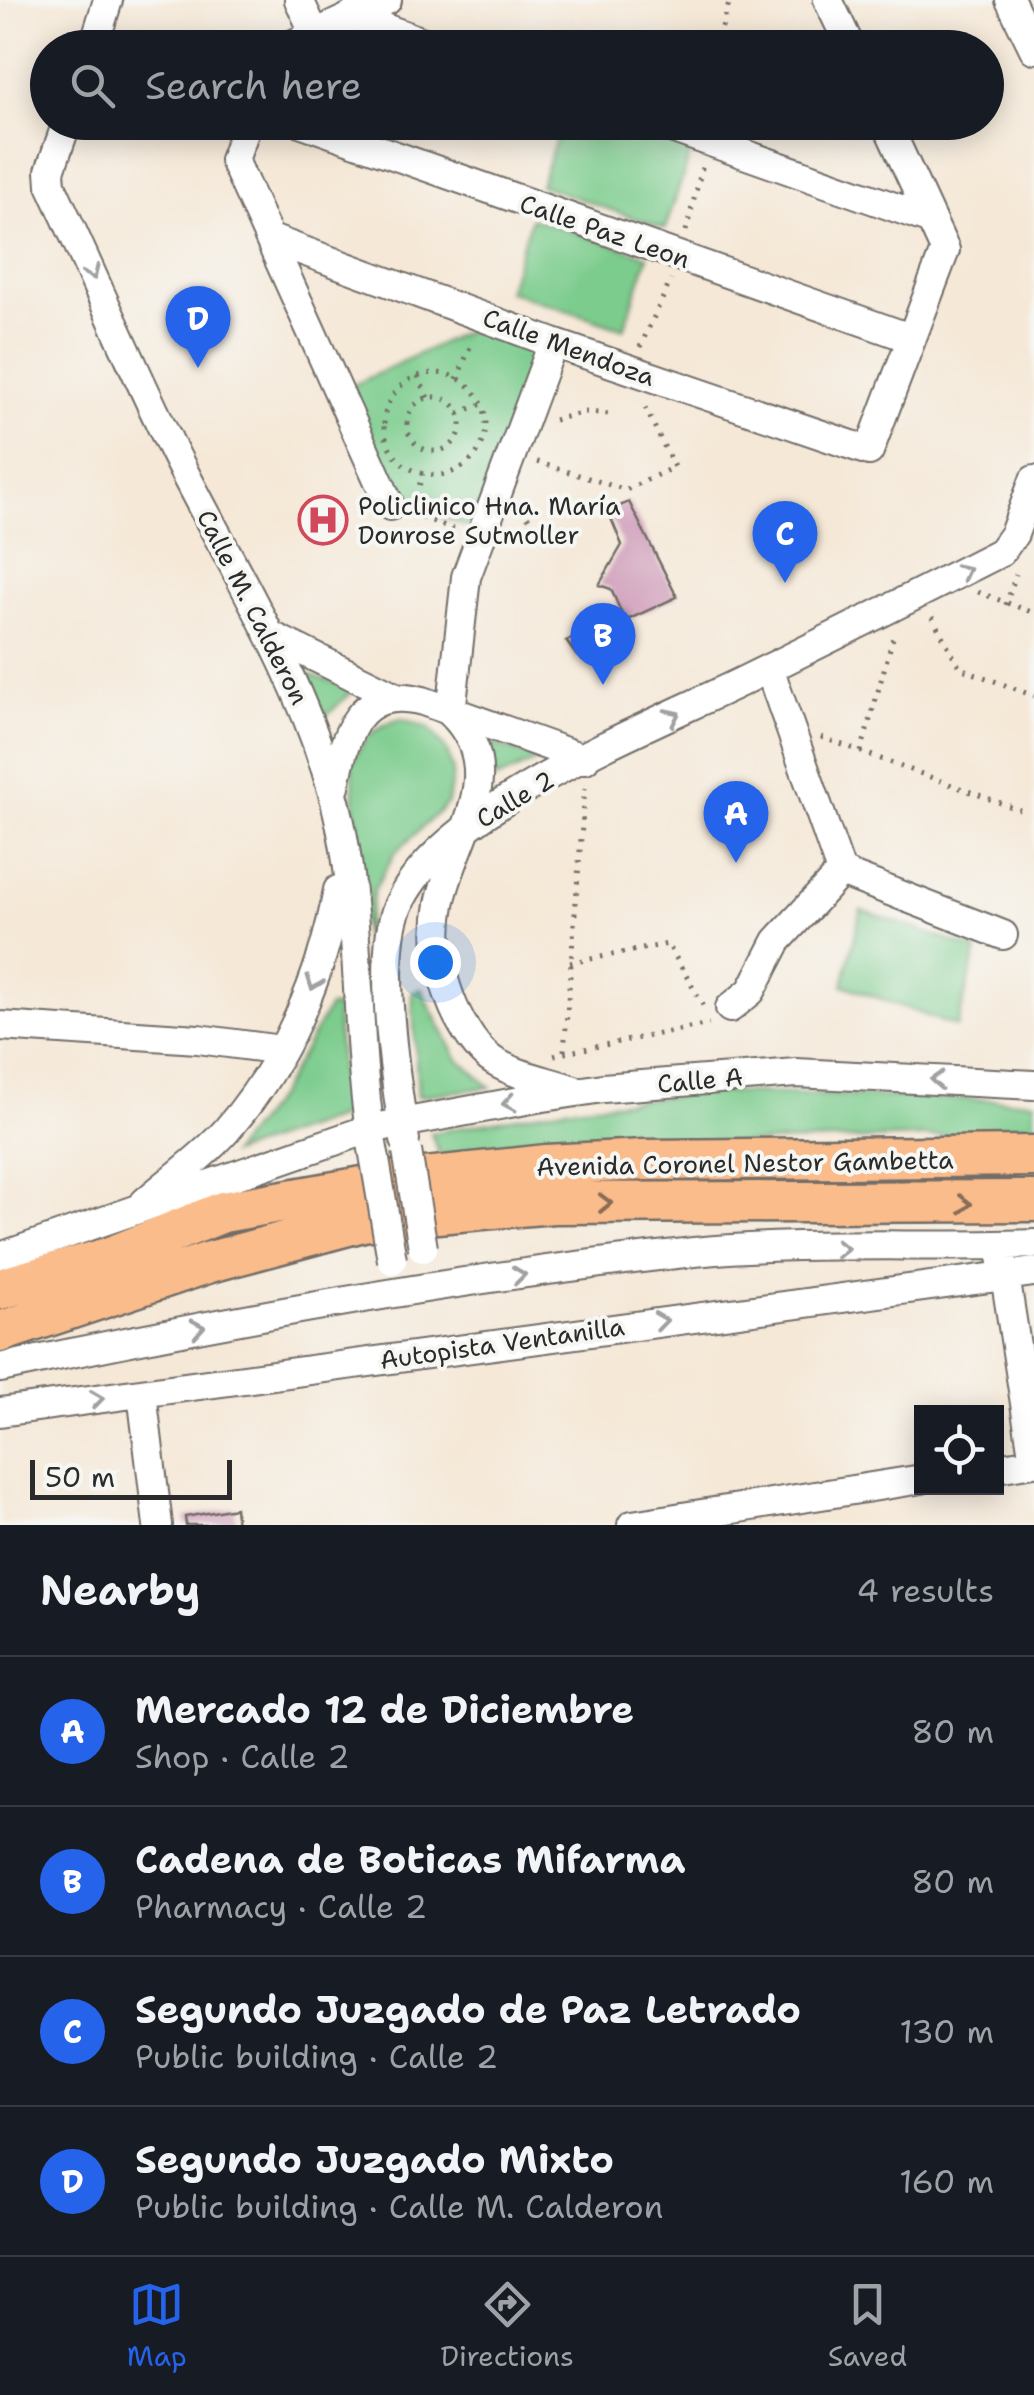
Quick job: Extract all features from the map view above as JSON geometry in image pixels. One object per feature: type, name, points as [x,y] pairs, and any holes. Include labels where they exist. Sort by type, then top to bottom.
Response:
[{"type":"highway","name":"Avenida Coronel Nestor Gambetta","points":[[401,1191],[546,1165],[644,1160],[1034,1156]]},
{"type":"highway","name":"Avenida Coronel Nestor Gambetta","points":[[401,1191],[572,1203],[1034,1201]]},
{"type":"highway","points":[[0,1290],[108,1258],[223,1212],[401,1191]]},
{"type":"highway","points":[[0,1332],[210,1262],[363,1221],[401,1191]]},
{"type":"street","points":[[99,30],[108,0]]},
{"type":"street","points":[[298,0],[314,30]]},
{"type":"street","points":[[324,30],[387,0]]},
{"type":"street","points":[[828,0],[842,30]]},
{"type":"street","points":[[1010,0],[1034,49]]},
{"type":"street","points":[[351,16],[390,30]]},
{"type":"street","name":"Calle M. Calderon","points":[[61,140],[50,171],[52,185],[181,466],[274,637],[315,735],[333,794],[344,854],[370,1129],[401,1191],[392,1260],[397,1292]]},
{"type":"street","points":[[242,140],[235,162],[390,506]]},
{"type":"street","name":"Calle Paz Leon","points":[[351,140],[910,338]]},
{"type":"street","points":[[705,140],[932,220]]},
{"type":"street","points":[[894,140],[932,220],[944,260],[910,338]]},
{"type":"street","name":"Calle Mendoza","points":[[270,240],[553,344],[869,451],[910,338]]},
{"type":"street","points":[[553,344],[466,577],[450,712],[466,731],[476,759],[479,793],[440,904],[438,938],[442,977],[459,1019],[486,1056],[498,1064],[580,1092]]},
{"type":"street","name":"Calle 2","points":[[430,1287],[401,1191],[402,1122],[390,932],[396,909],[417,874],[467,828],[769,668],[1002,552],[1014,534],[1034,480]]},
{"type":"street","points":[[274,637],[396,696],[450,712],[585,768]]},
{"type":"street","points":[[730,1008],[751,991],[777,942],[840,872],[838,853],[769,668]]},
{"type":"street","points":[[333,794],[340,754],[353,723],[372,705],[396,696]]},
{"type":"street","points":[[134,1212],[225,1132],[281,1050],[306,1003],[330,938],[344,854]]},
{"type":"street","points":[[840,872],[1002,935]]},
{"type":"street","points":[[0,1026],[178,1037],[281,1050]]},
{"type":"street","name":"Calle A","points":[[370,1129],[580,1092],[796,1072],[1034,1084]]},
{"type":"street","points":[[0,1257],[370,1129]]},
{"type":"street","points":[[0,1368],[397,1292],[698,1252],[1034,1244]]},
{"type":"street","points":[[1000,1245],[1034,1461],[1004,1467]]},
{"type":"street","name":"Autopista Ventanilla","points":[[0,1412],[1034,1272]]},
{"type":"street","points":[[142,1393],[158,1525]]},
{"type":"street","points":[[632,1525],[914,1481]]},
{"type":"path","points":[[721,30],[730,0]]},
{"type":"path","points":[[457,379],[482,316]]},
{"type":"path","points":[[483,442],[626,490],[674,467],[627,369]]},
{"type":"path","points":[[433,373],[457,379],[474,391],[482,404],[486,418],[483,442],[474,458],[451,473],[423,474],[399,460],[386,436],[387,408],[405,383],[418,376],[433,373]]},
{"type":"path","points":[[418,376],[428,398]]},
{"type":"path","points":[[428,398],[446,400],[458,412],[459,435],[443,450],[421,448],[408,431],[408,420],[418,403],[428,398]]},
{"type":"path","points":[[458,412],[482,404]]},
{"type":"path","points":[[525,419],[546,422],[585,412],[610,414]]},
{"type":"path","points":[[500,484],[533,524],[559,543]]},
{"type":"path","points":[[390,506],[480,538]]},
{"type":"path","points":[[973,588],[985,598],[1034,613]]},
{"type":"path","points":[[927,613],[938,621],[960,668],[1034,696]]},
{"type":"path","points":[[861,752],[896,627]]},
{"type":"path","points":[[806,732],[1020,810]]},
{"type":"path","points":[[556,1067],[564,1053],[585,768]]},
{"type":"path","points":[[548,1056],[713,1023],[668,944],[570,963]]},
{"type":"green space","points":[[556,140],[666,140],[692,149],[665,229],[540,185]]},
{"type":"green space","points":[[531,218],[648,256],[624,329],[508,291]]},
{"type":"green space","points":[[479,325],[546,349],[478,530],[390,500],[343,390]]},
{"type":"green space","points":[[305,673],[354,689],[325,717]]},
{"type":"green space","points":[[402,719],[429,728],[447,751],[453,771],[448,803],[395,853],[374,890],[364,939],[352,763],[371,734]]},
{"type":"green space","points":[[491,743],[535,758],[536,761],[496,779]]},
{"type":"green space","points":[[861,910],[977,950],[957,1027],[843,985]]},
{"type":"green space","points":[[421,989],[457,1058],[490,1087],[418,1096],[412,993]]},
{"type":"green space","points":[[329,1007],[336,1007],[344,1116],[231,1154],[278,1096]]},
{"type":"green space","points":[[714,1092],[1034,1101],[1034,1133],[439,1154],[431,1133],[564,1108]]},
{"type":"building","points":[[629,502],[677,597],[625,621],[611,589],[599,585],[622,545],[608,511]]},
{"type":"building","points":[[605,613],[619,636],[577,656],[566,641],[591,630],[588,621]]},
{"type":"building","points":[[235,1508],[237,1525],[186,1525],[185,1517]]},
{"type":"place","name":"Segundo Juzgado Mixto","points":[[198,368]]},
{"type":"place","name":"Policlinico Hna. María Donrose Sutmoller","points":[[323,520]]},
{"type":"place","name":"Segundo Juzgado de Paz Letrado","points":[[785,583]]},
{"type":"place","name":"Cadena de Boticas Mifarma","points":[[603,685]]},
{"type":"place","name":"Mercado 12 de Diciembre","points":[[736,863]]}]
